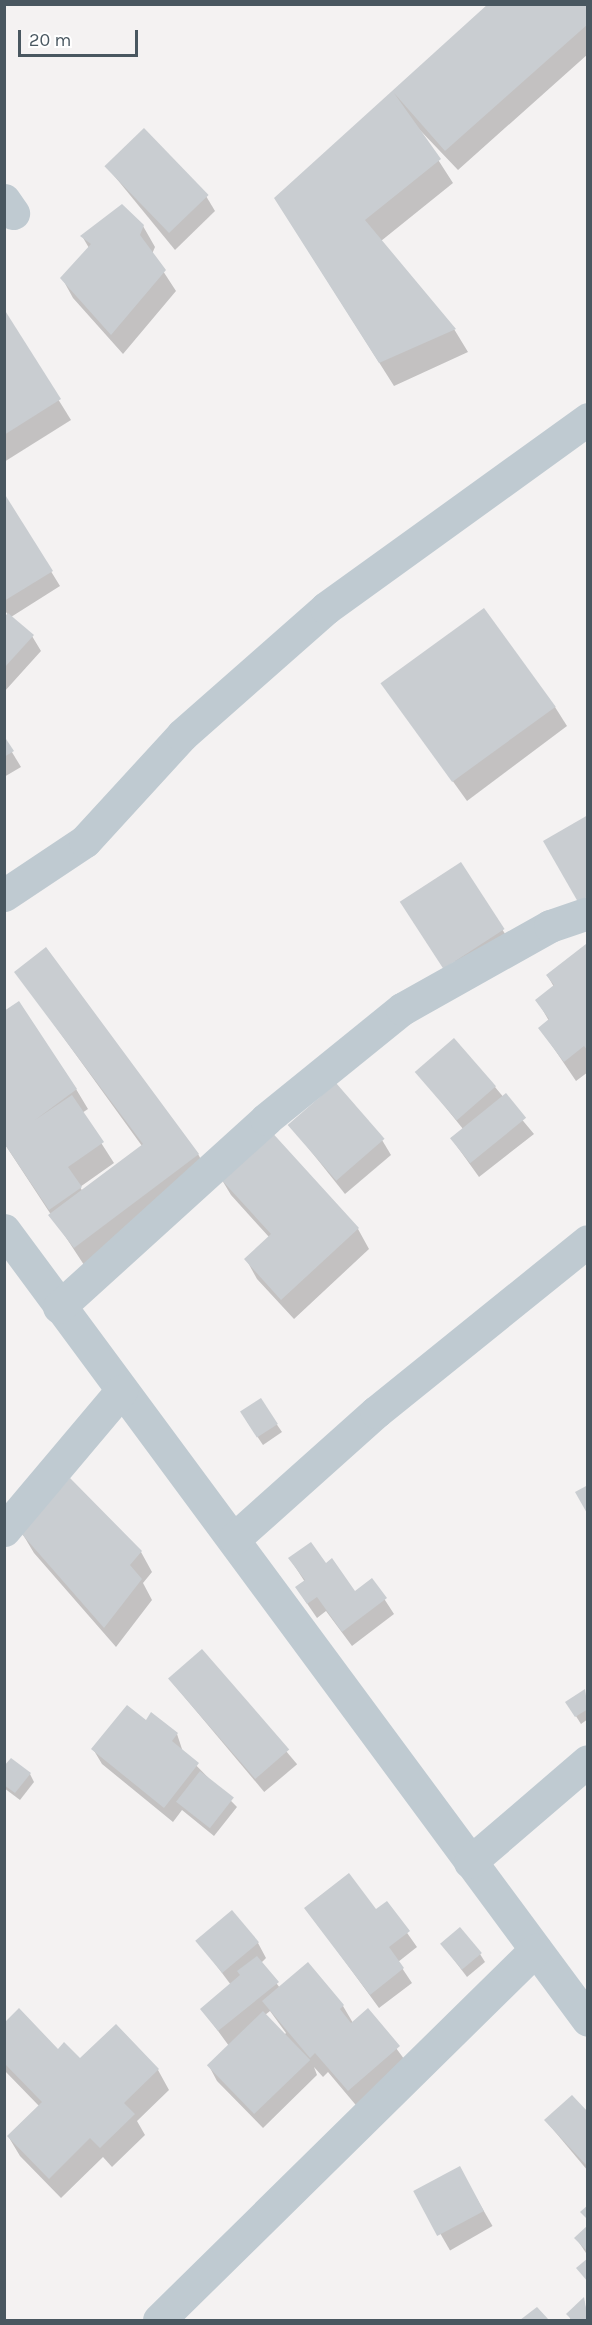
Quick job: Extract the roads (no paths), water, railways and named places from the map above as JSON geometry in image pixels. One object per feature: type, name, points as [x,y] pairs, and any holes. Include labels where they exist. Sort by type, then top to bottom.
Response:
[{"type":"street","points":[[4,895],[84,842],[182,735],[326,608],[588,419]]},
{"type":"street","points":[[59,1307],[266,1119],[402,1009],[550,926],[588,913]]},
{"type":"street","points":[[4,1230],[122,1392],[235,1538],[470,1862],[588,2020]]},
{"type":"street","points":[[235,1538],[376,1412],[588,1241]]},
{"type":"street","points":[[4,1530],[122,1392]]},
{"type":"street","points":[[470,1862],[588,1761]]},
{"type":"street","points":[[159,2320],[535,1950]]}]
